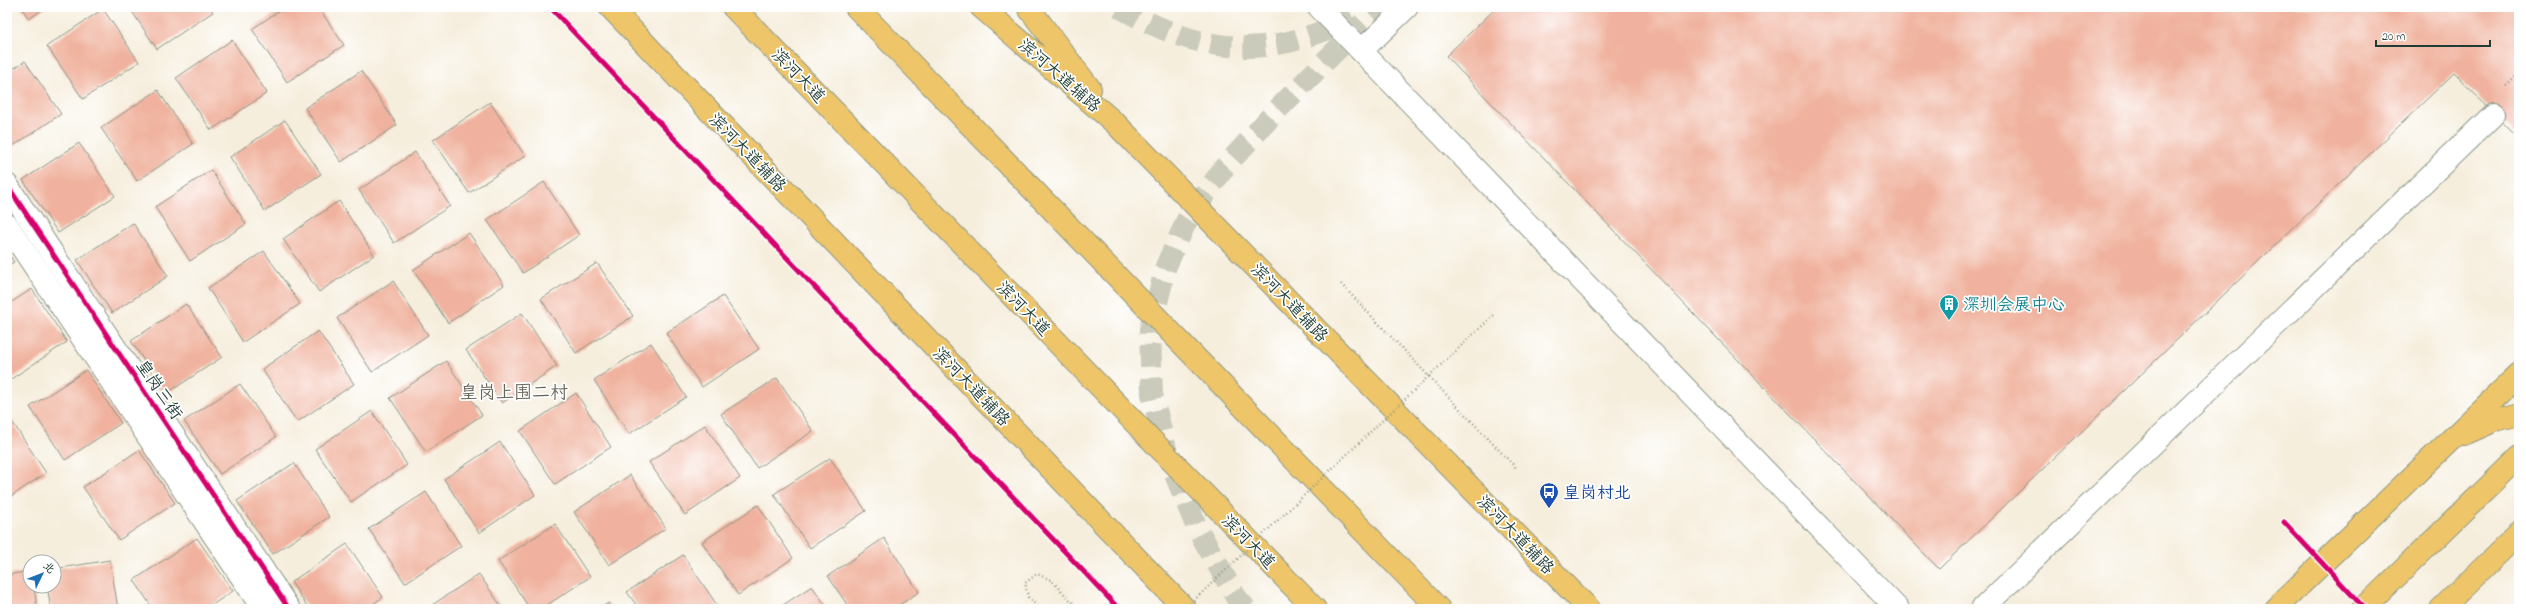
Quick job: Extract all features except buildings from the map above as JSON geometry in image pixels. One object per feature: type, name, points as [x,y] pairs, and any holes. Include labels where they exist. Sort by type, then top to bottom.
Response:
[{"type":"main road","name":"滨河大道辅路","points":[[610,7],[1185,609]]},
{"type":"main road","name":"滨河大道","points":[[733,7],[1315,609]]},
{"type":"main road","points":[[856,7],[1438,609]]},
{"type":"main road","name":"滨河大道辅路","points":[[981,7],[1116,124],[1589,609]]},
{"type":"main road","points":[[1028,7],[1116,124]]},
{"type":"main road","points":[[2276,609],[2519,374]]},
{"type":"main road","points":[[2451,440],[2496,420],[2519,414]]},
{"type":"main road","points":[[2363,609],[2519,457]]},
{"type":"main road","points":[[2441,609],[2519,533]]},
{"type":"street","points":[[1319,7],[1898,609]]},
{"type":"street","points":[[1361,51],[1407,7]]},
{"type":"street","points":[[1982,609],[2494,114]]},
{"type":"street","name":"皇岗三街","points":[[7,185],[289,609]]},
{"type":"street","points":[[7,225],[262,609]]},
{"type":"path","points":[[1341,284],[1517,470]]},
{"type":"path","points":[[1185,609],[1495,314]]},
{"type":"path","points":[[1040,609],[1028,597],[1025,583],[1036,574],[1051,580],[1079,609]]},
{"type":"tunnel","points":[[1119,7],[1150,23],[1179,35],[1207,43],[1234,47],[1262,46],[1291,41],[1321,32],[1353,18]]},
{"type":"tunnel","points":[[1246,609],[1236,597],[1197,528],[1168,457],[1152,394],[1150,330],[1166,266],[1187,220],[1224,168],[1276,111],[1379,7]]},
{"type":"cycle path","points":[[550,7],[1119,609]]},
{"type":"cycle path","points":[[7,185],[289,609]]},
{"type":"cycle path","points":[[2284,522],[2365,609]]},
{"type":"place","name":"深圳会展中心","points":[[1949,321]]},
{"type":"place","name":"皇岗村北","points":[[1549,509]]},
{"type":"district","name":"皇岗上围二村","points":[[514,392]]}]
